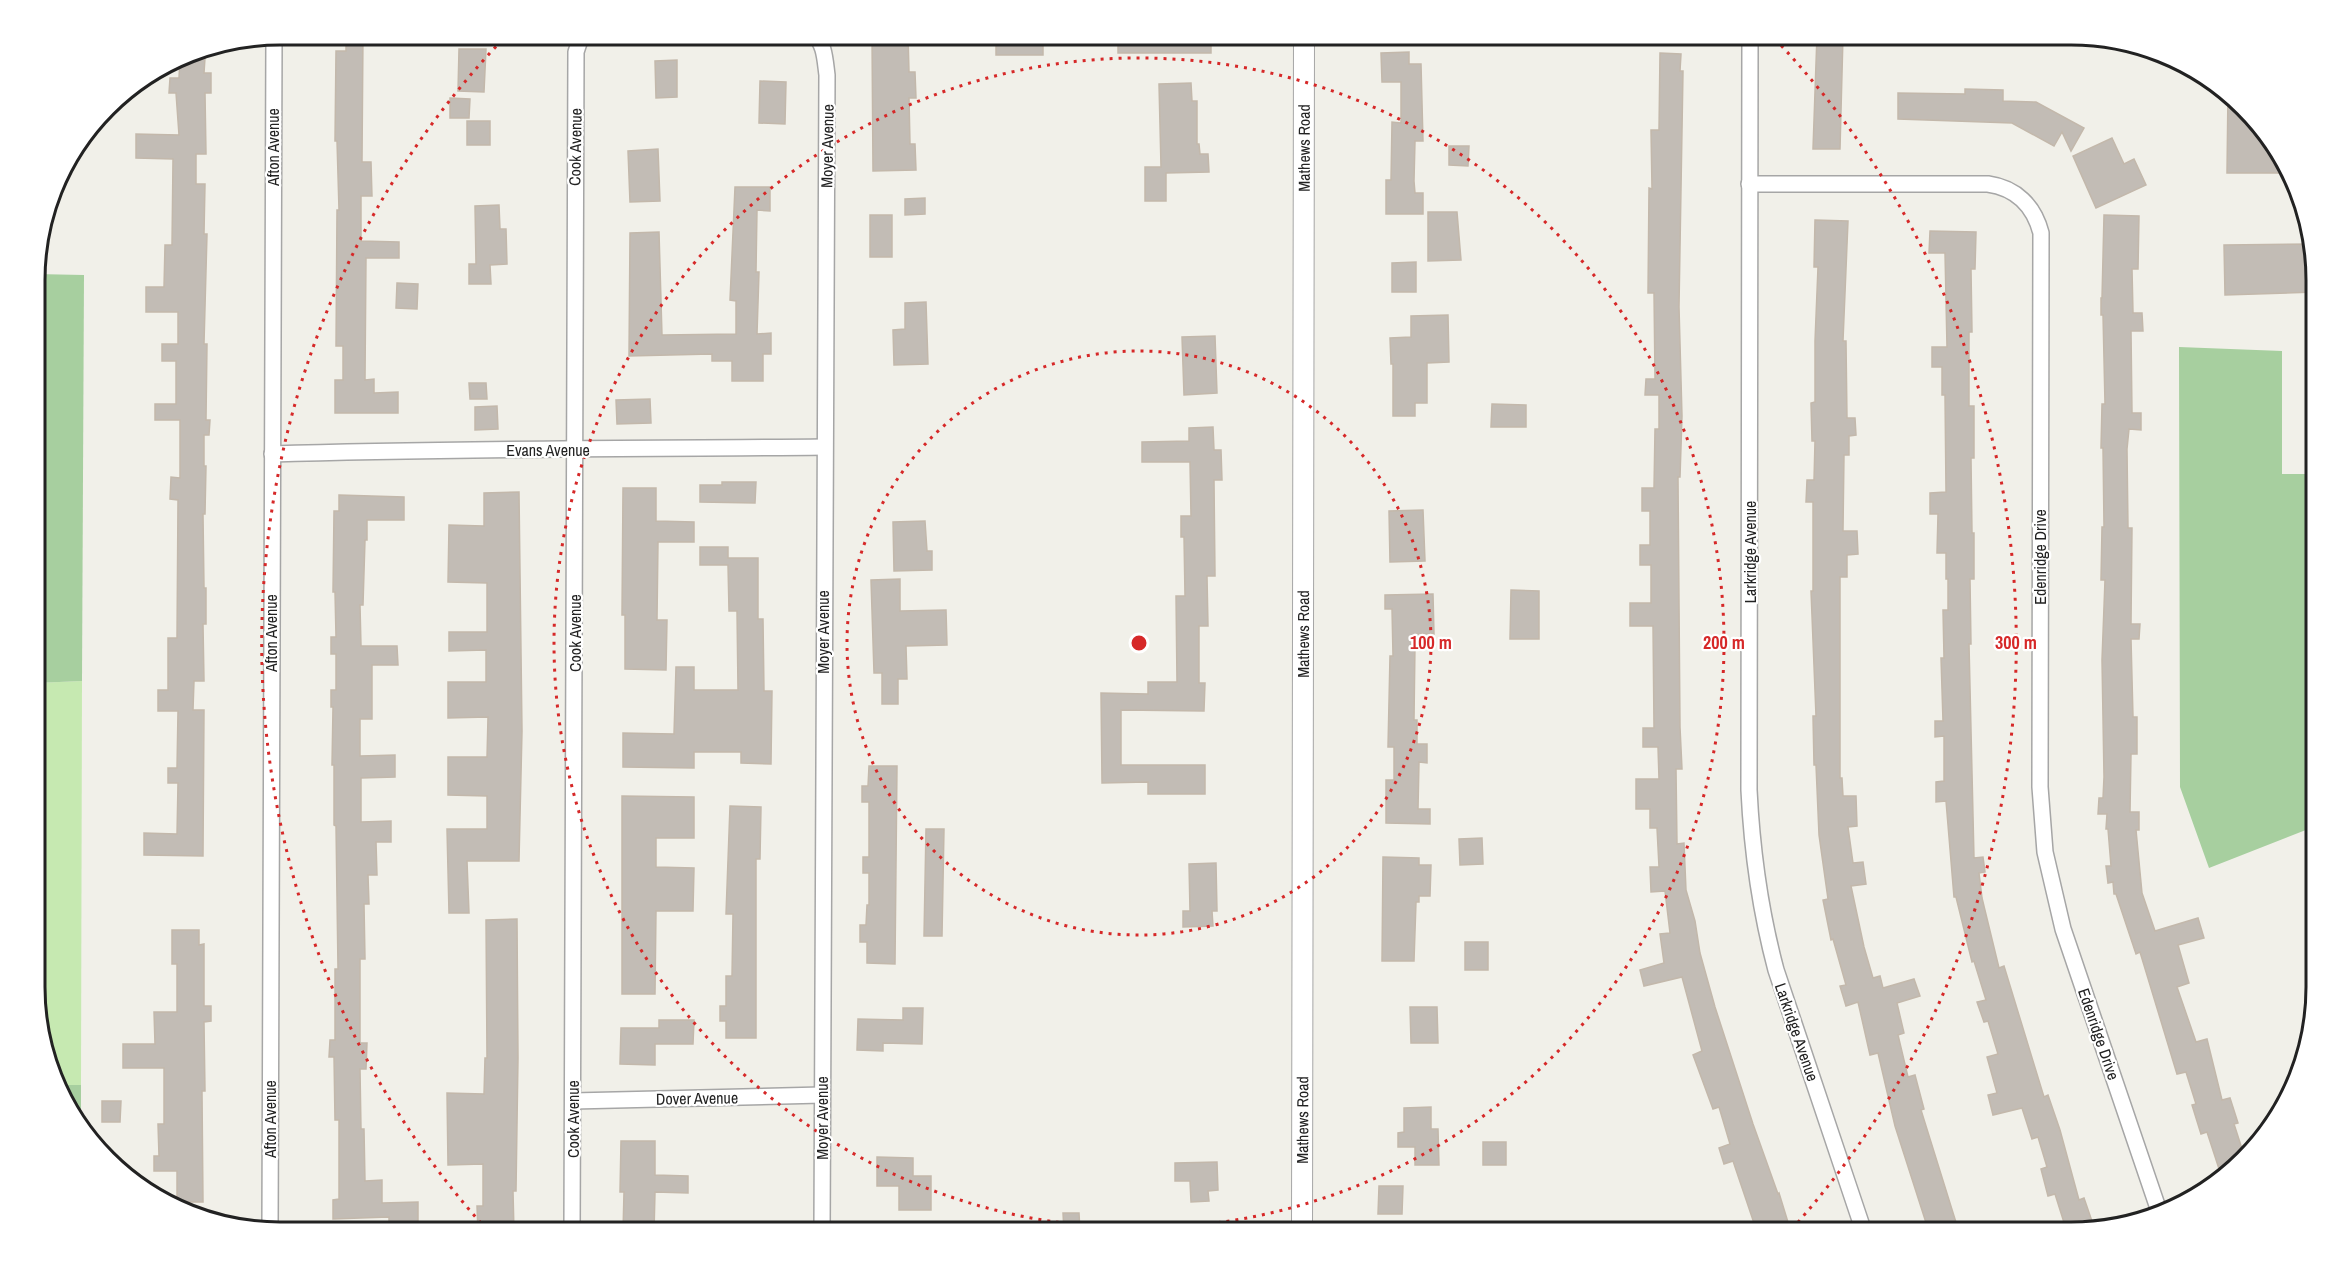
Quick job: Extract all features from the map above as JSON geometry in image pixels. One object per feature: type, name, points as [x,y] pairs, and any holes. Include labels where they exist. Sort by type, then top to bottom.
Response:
[{"type":"street","name":"Afton Avenue","points":[[270,1221],[274,45]]},
{"type":"street","name":"Cook Avenue","points":[[572,1222],[574,212],[576,52],[578,45]]},
{"type":"street","name":"Moyer Avenue","points":[[820,45],[827,75],[822,1222]]},
{"type":"street","name":"Mathews Road","points":[[1302,1222],[1304,45]]},
{"type":"street","name":"Larkridge Avenue","points":[[1750,45],[1749,790],[1755,877],[1765,930],[1776,970],[1861,1222]]},
{"type":"street","name":"Edenridge Drive","points":[[1749,184],[1988,184],[2014,192],[2027,203],[2038,220],[2041,233],[2040,787],[2045,852],[2063,929],[2157,1206]]},
{"type":"street","name":"Evans Avenue","points":[[272,454],[408,450],[824,447]]},
{"type":"street","name":"Dover Avenue","points":[[573,1101],[822,1095]]},
{"type":"green space","points":[[45,274],[84,275],[82,681],[45,683]]},
{"type":"green space","points":[[2179,347],[2282,351],[2282,474],[2306,474],[2306,830],[2209,868],[2180,787]]},
{"type":"green space","points":[[82,681],[81,1085],[66,1085],[53,1048],[47,1017],[45,987],[45,683]]},
{"type":"green space","points":[[66,1085],[81,1085],[81,1110]]},
{"type":"building","points":[[346,45],[363,45],[362,162],[371,162],[372,196],[361,196],[361,241],[399,242],[399,258],[366,258],[365,380],[374,379],[374,393],[398,392],[398,413],[335,413],[335,380],[343,380],[343,346],[336,346],[337,210],[339,210],[337,141],[335,141],[336,51],[346,51]]},
{"type":"building","points":[[872,45],[908,45],[909,72],[915,72],[916,98],[909,98],[910,144],[915,144],[916,170],[873,171]]},
{"type":"building","points":[[996,45],[1043,45],[1043,55],[996,55]]},
{"type":"building","points":[[1118,45],[1211,45],[1211,53],[1118,53]]},
{"type":"building","points":[[1817,45],[1843,45],[1840,149],[1813,149]]},
{"type":"building","points":[[459,49],[486,49],[484,92],[458,91]]},
{"type":"building","points":[[1409,52],[1409,64],[1421,64],[1423,141],[1415,141],[1414,181],[1415,193],[1423,193],[1423,214],[1386,214],[1386,180],[1391,180],[1392,122],[1401,123],[1401,82],[1382,82],[1381,53]]},
{"type":"building","points":[[1660,53],[1681,54],[1680,71],[1683,71],[1679,307],[1682,416],[1680,477],[1678,477],[1682,769],[1676,769],[1677,844],[1684,843],[1686,890],[1715,1007],[1788,1222],[1754,1222],[1733,1161],[1724,1164],[1719,1148],[1730,1144],[1719,1107],[1713,1109],[1693,1055],[1702,1051],[1682,977],[1644,986],[1640,970],[1664,963],[1660,934],[1670,933],[1665,891],[1651,892],[1650,867],[1659,867],[1657,828],[1650,828],[1650,809],[1636,809],[1636,779],[1659,779],[1658,747],[1643,747],[1643,728],[1654,728],[1653,626],[1630,626],[1630,603],[1651,603],[1651,565],[1640,565],[1640,545],[1650,545],[1650,511],[1642,511],[1642,488],[1654,488],[1655,429],[1659,429],[1659,395],[1645,395],[1646,379],[1655,379],[1654,293],[1648,293],[1649,188],[1652,189],[1651,130],[1659,130]]},
{"type":"building","points":[[205,58],[204,73],[211,73],[211,93],[205,93],[206,154],[196,154],[196,184],[205,184],[204,234],[207,234],[204,344],[207,344],[206,420],[210,420],[209,435],[204,435],[204,466],[206,466],[205,514],[203,514],[206,624],[203,624],[204,681],[194,681],[193,710],[204,710],[203,856],[144,855],[144,833],[177,834],[178,783],[168,783],[168,768],[177,768],[178,711],[158,711],[158,690],[168,690],[168,638],[177,638],[178,500],[170,499],[171,477],[180,478],[180,420],[155,420],[155,404],[176,404],[176,361],[162,361],[162,344],[178,344],[178,312],[146,312],[146,287],[164,287],[165,245],[172,245],[173,159],[136,158],[136,134],[179,135],[176,93],[169,93],[170,78],[179,78],[180,67]]},
{"type":"building","points":[[677,60],[677,97],[656,98],[655,61]]},
{"type":"building","points":[[760,81],[786,82],[785,124],[759,123]]},
{"type":"building","points":[[1191,83],[1192,101],[1197,101],[1197,144],[1199,144],[1200,154],[1208,154],[1209,172],[1166,173],[1166,201],[1145,201],[1145,167],[1161,167],[1159,84]]},
{"type":"building","points":[[1965,89],[2003,90],[2003,101],[2036,102],[2084,128],[2071,151],[2062,132],[2054,146],[2012,123],[1898,119],[1898,93],[1965,94]]},
{"type":"building","points":[[450,98],[470,99],[469,118],[450,118]]},
{"type":"building","points":[[2228,105],[2248,125],[2280,173],[2227,173]]},
{"type":"building","points":[[467,121],[490,121],[490,145],[467,145]]},
{"type":"building","points":[[2112,138],[2124,164],[2134,159],[2146,185],[2096,208],[2073,156]]},
{"type":"building","points":[[1449,146],[1469,146],[1468,166],[1449,165]]},
{"type":"building","points":[[658,149],[660,201],[630,202],[628,151]]},
{"type":"building","points":[[735,187],[770,187],[770,211],[757,210],[756,272],[759,272],[757,334],[771,333],[771,354],[763,354],[763,381],[732,381],[732,361],[712,361],[712,354],[629,356],[630,233],[659,232],[662,335],[736,334],[736,301],[730,300]]},
{"type":"building","points":[[925,198],[925,214],[905,215],[905,199]]},
{"type":"building","points":[[499,205],[500,229],[506,229],[507,264],[490,265],[491,284],[469,284],[469,264],[476,264],[475,206]]},
{"type":"building","points":[[1428,212],[1457,212],[1461,260],[1428,261]]},
{"type":"building","points":[[870,215],[892,215],[892,257],[870,257]]},
{"type":"building","points":[[2104,215],[2139,216],[2138,269],[2132,269],[2133,313],[2142,313],[2143,331],[2131,331],[2132,413],[2141,413],[2141,430],[2129,429],[2127,449],[2128,528],[2132,528],[2131,624],[2140,624],[2139,639],[2131,639],[2133,717],[2137,717],[2137,754],[2131,754],[2130,812],[2139,812],[2139,830],[2136,830],[2142,893],[2155,931],[2198,918],[2204,938],[2178,945],[2189,983],[2177,987],[2196,1042],[2207,1039],[2222,1100],[2230,1098],[2238,1123],[2234,1124],[2242,1148],[2219,1169],[2207,1132],[2201,1134],[2192,1105],[2196,1104],[2186,1072],[2177,1074],[2140,952],[2136,954],[2116,894],[2114,894],[2113,882],[2108,883],[2106,866],[2111,866],[2108,829],[2106,829],[2107,814],[2098,814],[2099,798],[2103,798],[2104,777],[2102,660],[2105,580],[2101,580],[2102,527],[2104,527],[2103,448],[2101,448],[2102,404],[2105,404],[2102,298]]},
{"type":"building","points":[[1815,220],[1848,221],[1843,341],[1846,341],[1847,418],[1855,418],[1856,435],[1849,436],[1849,455],[1844,455],[1843,531],[1857,531],[1858,554],[1847,555],[1847,577],[1840,577],[1840,778],[1842,778],[1843,796],[1856,796],[1857,826],[1848,827],[1853,863],[1863,862],[1866,884],[1851,886],[1873,978],[1880,976],[1883,988],[1914,979],[1920,996],[1897,1003],[1904,1033],[1898,1035],[1908,1077],[1915,1075],[1924,1109],[1921,1110],[1956,1222],[1926,1222],[1895,1126],[1878,1053],[1870,1055],[1858,1002],[1846,1006],[1840,986],[1846,985],[1833,939],[1831,940],[1823,900],[1828,899],[1819,835],[1816,765],[1814,765],[1813,716],[1816,716],[1811,591],[1813,591],[1813,502],[1806,502],[1807,480],[1814,480],[1815,441],[1812,441],[1811,403],[1815,402],[1818,267],[1814,267]]},
{"type":"building","points":[[1930,231],[1976,232],[1975,269],[1971,269],[1972,332],[1969,332],[1969,406],[1974,406],[1974,458],[1971,458],[1974,579],[1970,579],[1971,644],[1969,644],[1974,858],[1983,857],[1985,872],[1979,873],[1982,898],[1999,968],[2004,966],[2044,1097],[2048,1095],[2060,1130],[2079,1200],[2084,1198],[2092,1221],[2064,1222],[2055,1194],[2048,1196],[2041,1169],[2047,1167],[2038,1137],[2032,1139],[2022,1108],[1993,1115],[1988,1095],[1997,1093],[1987,1057],[1998,1054],[1988,1021],[1984,1022],[1977,1002],[1986,1000],[1974,961],[1972,962],[1956,897],[1954,897],[1946,801],[1936,802],[1936,782],[1944,781],[1944,736],[1935,737],[1935,721],[1943,721],[1941,658],[1944,658],[1943,610],[1948,610],[1948,579],[1946,579],[1946,553],[1937,553],[1938,514],[1930,514],[1930,493],[1946,492],[1945,395],[1942,395],[1942,367],[1932,367],[1932,347],[1947,347],[1945,253],[1929,253]]},
{"type":"building","points":[[2303,244],[2306,292],[2225,295],[2224,245]]},
{"type":"building","points":[[1416,262],[1416,292],[1392,292],[1392,263]]},
{"type":"building","points":[[397,283],[418,284],[417,309],[396,308]]},
{"type":"building","points":[[926,302],[928,364],[894,365],[893,330],[905,329],[905,303]]},
{"type":"building","points":[[1448,315],[1449,362],[1427,363],[1427,403],[1415,403],[1415,416],[1393,416],[1393,364],[1391,364],[1390,338],[1411,337],[1411,316]]},
{"type":"building","points":[[1215,336],[1217,393],[1184,395],[1182,337]]},
{"type":"building","points":[[469,383],[486,383],[487,399],[470,399]]},
{"type":"building","points":[[650,399],[651,423],[617,424],[616,400]]},
{"type":"building","points":[[1492,404],[1526,405],[1526,427],[1491,427]]},
{"type":"building","points":[[497,406],[498,429],[475,430],[475,407]]},
{"type":"building","points":[[1213,427],[1214,450],[1221,450],[1222,480],[1214,480],[1215,576],[1207,576],[1208,626],[1199,626],[1199,683],[1205,683],[1204,711],[1121,710],[1121,765],[1205,765],[1205,794],[1148,794],[1148,782],[1102,783],[1101,693],[1148,694],[1148,682],[1177,682],[1176,596],[1185,596],[1184,537],[1181,537],[1181,516],[1191,516],[1190,462],[1142,462],[1142,442],[1189,441],[1189,428]]},
{"type":"building","points":[[722,482],[756,482],[755,503],[700,502],[700,485],[722,485]]},
{"type":"building","points":[[623,488],[656,488],[656,521],[694,522],[694,542],[658,542],[657,620],[667,620],[666,670],[625,669],[625,615],[622,615]]},
{"type":"building","points":[[519,492],[522,731],[519,861],[467,861],[469,913],[449,913],[447,829],[487,829],[487,796],[448,795],[448,757],[487,757],[488,717],[448,718],[448,682],[486,682],[486,650],[449,651],[449,632],[487,632],[487,583],[448,582],[449,525],[484,526],[484,493]]},
{"type":"building","points":[[339,495],[404,497],[404,520],[367,520],[363,605],[360,605],[361,646],[397,646],[398,665],[372,665],[372,719],[360,719],[360,756],[395,755],[395,777],[361,778],[361,822],[391,821],[391,842],[376,842],[377,875],[368,875],[369,904],[364,904],[365,959],[360,959],[360,1043],[367,1043],[366,1069],[360,1069],[361,1129],[364,1129],[365,1181],[382,1180],[382,1203],[418,1202],[418,1222],[389,1222],[389,1217],[333,1219],[333,1200],[339,1199],[339,1120],[335,1120],[334,1057],[329,1057],[330,1040],[335,1040],[335,969],[338,969],[336,826],[334,825],[334,765],[332,765],[333,707],[331,707],[331,690],[336,690],[336,654],[331,654],[331,637],[336,637],[335,592],[333,592],[334,511],[339,511]]},
{"type":"building","points":[[1423,510],[1425,561],[1390,562],[1389,511]]},
{"type":"building","points":[[925,521],[927,551],[932,551],[932,570],[894,571],[893,522]]},
{"type":"building","points":[[700,547],[728,547],[728,558],[758,558],[758,619],[763,619],[764,691],[772,691],[771,764],[741,763],[741,752],[694,752],[694,768],[623,767],[623,733],[674,734],[676,667],[694,667],[694,690],[738,690],[737,611],[729,611],[728,565],[700,565]]},
{"type":"building","points":[[900,579],[900,611],[946,610],[947,645],[906,646],[907,679],[898,679],[898,704],[882,704],[882,673],[874,673],[871,580]]},
{"type":"building","points":[[1511,590],[1539,591],[1539,639],[1510,639]]},
{"type":"building","points":[[1433,594],[1434,634],[1418,634],[1418,645],[1415,645],[1414,720],[1417,720],[1417,744],[1427,744],[1427,763],[1419,762],[1418,809],[1430,809],[1430,824],[1386,823],[1386,780],[1394,780],[1394,747],[1388,747],[1390,656],[1393,656],[1392,609],[1385,609],[1385,595]]},
{"type":"building","points":[[869,766],[897,766],[895,964],[867,963],[867,942],[860,942],[860,925],[866,925],[867,905],[869,905],[869,873],[863,873],[863,857],[869,857],[869,802],[862,802],[862,786],[868,786]]},
{"type":"building","points":[[622,796],[694,797],[694,838],[656,838],[656,867],[694,868],[693,911],[656,911],[655,994],[622,994]]},
{"type":"building","points":[[730,806],[761,807],[760,859],[756,859],[756,1038],[726,1038],[726,1021],[720,1021],[720,1006],[726,1006],[726,976],[732,976],[733,914],[726,914]]},
{"type":"building","points":[[926,829],[944,829],[942,936],[924,936]]},
{"type":"building","points":[[1482,838],[1483,864],[1460,865],[1459,839]]},
{"type":"building","points":[[1383,857],[1419,858],[1419,865],[1431,865],[1430,896],[1419,896],[1419,902],[1416,902],[1414,961],[1382,961]]},
{"type":"building","points":[[1216,863],[1217,911],[1212,911],[1213,926],[1183,927],[1183,911],[1190,911],[1189,864]]},
{"type":"building","points":[[517,919],[518,1058],[514,1222],[478,1222],[477,1206],[483,1206],[483,1164],[448,1165],[447,1093],[484,1094],[485,1058],[487,1058],[486,920]]},
{"type":"building","points":[[172,930],[199,930],[199,945],[204,944],[204,1006],[211,1006],[211,1021],[204,1022],[203,1202],[185,1202],[177,1198],[177,1171],[154,1171],[154,1156],[159,1156],[158,1124],[164,1124],[164,1068],[123,1068],[123,1044],[155,1044],[154,1012],[177,1012],[177,964],[172,964]]},
{"type":"building","points":[[1465,942],[1488,942],[1488,970],[1465,970]]},
{"type":"building","points":[[1410,1007],[1437,1007],[1438,1043],[1411,1043]]},
{"type":"building","points":[[903,1008],[923,1008],[922,1044],[883,1043],[883,1051],[857,1050],[858,1019],[903,1020]]},
{"type":"building","points":[[659,1020],[694,1020],[693,1044],[655,1044],[655,1065],[620,1064],[621,1028],[659,1028]]},
{"type":"building","points":[[102,1101],[121,1101],[120,1122],[102,1122]]},
{"type":"building","points":[[1431,1107],[1431,1129],[1438,1129],[1439,1165],[1415,1165],[1415,1147],[1398,1147],[1398,1133],[1404,1132],[1404,1108]]},
{"type":"building","points":[[621,1141],[655,1141],[655,1175],[688,1176],[688,1193],[655,1192],[654,1222],[623,1222],[624,1192],[620,1192]]},
{"type":"building","points":[[1483,1142],[1506,1142],[1506,1165],[1483,1165]]},
{"type":"building","points":[[877,1157],[913,1158],[913,1176],[931,1176],[931,1210],[899,1210],[899,1186],[877,1186]]},
{"type":"building","points":[[1217,1162],[1218,1190],[1208,1191],[1209,1201],[1191,1202],[1190,1181],[1175,1181],[1175,1163]]},
{"type":"building","points":[[1379,1186],[1403,1186],[1402,1214],[1378,1214]]},
{"type":"building","points":[[1063,1213],[1079,1213],[1079,1222],[1063,1222]]}]
